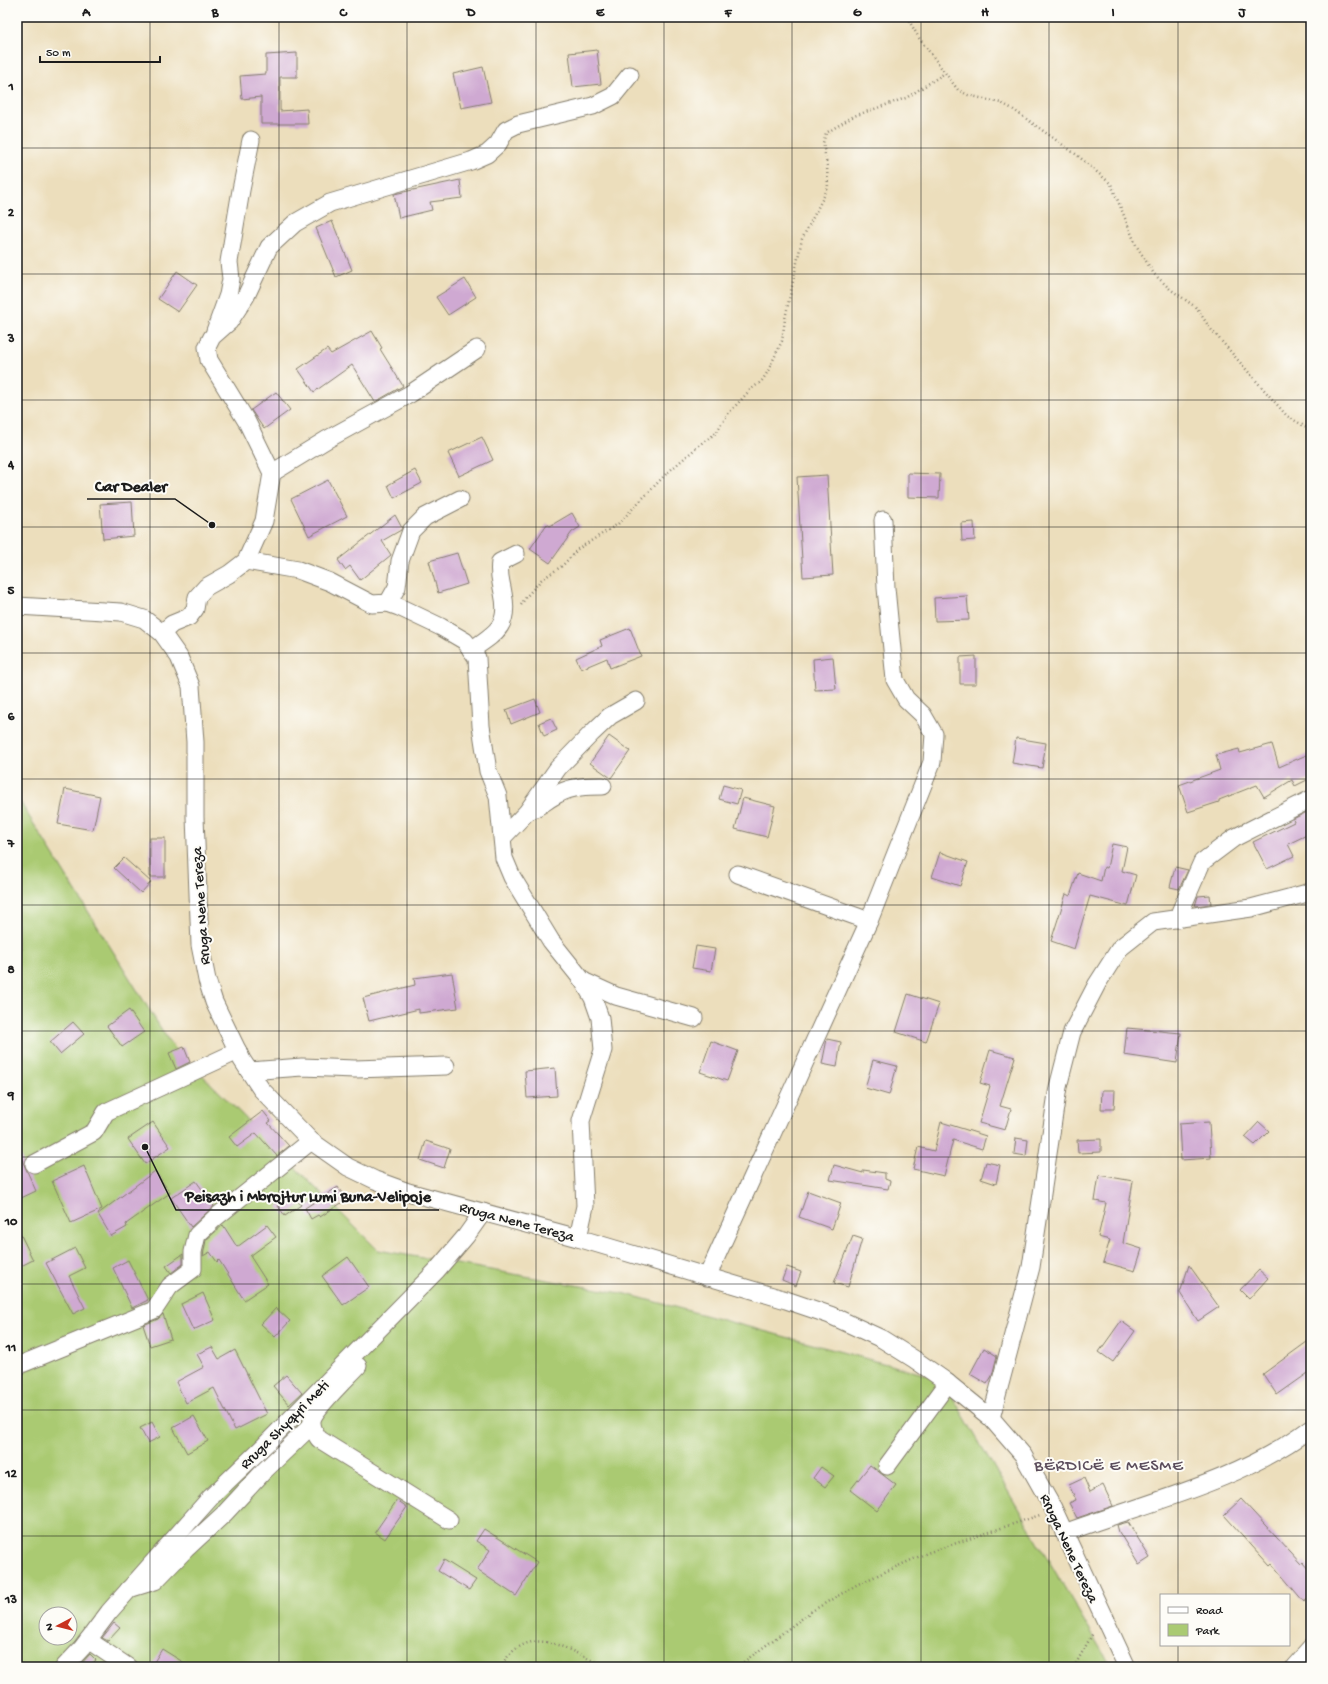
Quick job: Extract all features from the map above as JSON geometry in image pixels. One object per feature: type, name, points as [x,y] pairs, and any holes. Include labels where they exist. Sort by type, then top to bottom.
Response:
[{"type":"street","points":[[212,336],[229,322],[246,296],[269,247],[295,223],[330,203],[472,161],[487,154],[498,144],[506,130],[518,124],[600,103],[613,96],[630,75]]},
{"type":"street","points":[[162,633],[172,624],[189,617],[195,609],[197,597],[206,587],[229,574],[246,561],[264,522],[272,473],[247,422],[209,360],[207,347],[228,295],[230,262],[241,190],[251,140]]},
{"type":"street","points":[[272,473],[326,440],[410,394],[477,349]]},
{"type":"street","points":[[388,603],[397,588],[400,561],[411,531],[425,517],[460,499]]},
{"type":"street","points":[[707,1276],[869,921],[932,762],[934,734],[923,715],[906,699],[895,680],[886,588],[883,520]]},
{"type":"street","points":[[471,650],[493,635],[503,624],[506,610],[498,575],[500,562],[516,554]]},
{"type":"street","points":[[246,561],[298,570],[330,582],[372,604],[388,603],[399,606],[465,641],[477,658],[481,726],[488,771],[498,796],[504,858],[512,877],[551,941],[583,981],[593,998],[600,1018],[603,1050],[581,1121],[584,1206],[578,1238]]},
{"type":"street","name":"Rruga Nene Tereza","points":[[17,606],[121,612],[144,619],[162,633],[180,657],[191,686],[195,742],[195,817],[200,945],[206,980],[214,1002],[249,1071],[261,1089],[311,1140],[348,1166],[375,1180],[408,1192],[578,1238],[707,1276],[830,1315],[882,1339],[914,1358],[991,1418],[1023,1455],[1053,1508],[1127,1667]]},
{"type":"street","points":[[503,837],[527,812],[558,768],[592,733],[610,716],[636,701]]},
{"type":"street","points":[[527,812],[542,805],[558,794],[577,787],[603,786]]},
{"type":"street","points":[[1177,919],[1202,862],[1234,838],[1311,799]]},
{"type":"street","points":[[738,874],[869,921]]},
{"type":"street","points":[[991,1418],[1003,1379],[1031,1267],[1058,1087],[1072,1032],[1098,984],[1120,948],[1153,922],[1250,908],[1311,892]]},
{"type":"street","points":[[583,981],[616,996],[694,1018]]},
{"type":"street","points":[[34,1164],[94,1132],[106,1112],[238,1051]]},
{"type":"street","points":[[249,1071],[302,1067],[355,1070],[446,1066]]},
{"type":"street","points":[[17,1366],[154,1310],[170,1286],[193,1269],[193,1252],[197,1235],[215,1218],[311,1140]]},
{"type":"street","name":"Rruga Shyqyri Meti","points":[[64,1667],[129,1589],[211,1497],[265,1445],[437,1270],[466,1236],[483,1212]]},
{"type":"street","points":[[449,1520],[319,1439],[312,1425],[312,1421],[318,1409],[462,1255],[468,1246],[466,1236]]},
{"type":"street","points":[[887,1466],[948,1383]]},
{"type":"street","points":[[129,1589],[155,1581],[186,1549],[225,1513],[264,1471],[312,1425]]},
{"type":"street","points":[[1064,1533],[1219,1479],[1271,1453],[1311,1428]]},
{"type":"street","points":[[88,1640],[128,1667]]},
{"type":"street","points":[[1294,1667],[1311,1648]]},
{"type":"path","points":[[907,17],[919,38],[958,90],[968,95],[1001,103],[1011,108],[1077,155],[1111,184],[1141,256],[1154,274],[1170,289],[1197,308],[1209,327],[1281,410],[1292,419],[1311,430]]},
{"type":"path","points":[[506,610],[520,607],[526,597],[541,580],[562,566],[578,549],[618,524],[667,474],[702,443],[716,433],[728,414],[761,382],[782,342],[785,319],[802,239],[828,188],[828,171],[822,143],[826,133],[854,116],[906,98],[945,73]]},
{"type":"path","points":[[738,1667],[812,1611],[858,1584],[927,1553],[1037,1516],[1053,1508]]},
{"type":"path","points":[[1074,1667],[1102,1614]]},
{"type":"path","points":[[500,1667],[523,1644],[536,1640],[563,1646],[607,1667]]},
{"type":"green space","points":[[17,797],[170,1043],[378,1250],[626,1294],[942,1379],[1103,1653],[1114,1667],[17,1667]]},
{"type":"building","points":[[597,50],[601,84],[573,87],[569,53]]},
{"type":"building","points":[[297,53],[297,77],[280,77],[280,111],[307,109],[308,124],[261,124],[261,97],[242,99],[240,76],[266,74],[266,55]]},
{"type":"building","points":[[483,67],[491,102],[461,108],[453,74]]},
{"type":"building","points":[[460,180],[462,198],[430,202],[432,210],[399,218],[394,194]]},
{"type":"building","points":[[332,221],[352,270],[336,277],[316,228]]},
{"type":"building","points":[[177,271],[197,285],[178,312],[158,299]]},
{"type":"building","points":[[465,279],[476,297],[448,315],[436,297]]},
{"type":"building","points":[[372,331],[382,348],[380,349],[403,386],[375,402],[352,365],[314,392],[298,369],[327,349],[331,354]]},
{"type":"building","points":[[276,392],[290,410],[264,429],[251,410]]},
{"type":"building","points":[[482,437],[493,460],[459,476],[448,453]]},
{"type":"building","points":[[415,470],[422,483],[394,498],[388,485]]},
{"type":"building","points":[[908,473],[940,474],[939,498],[908,497]]},
{"type":"building","points":[[827,475],[833,575],[803,577],[797,477]]},
{"type":"building","points":[[328,480],[347,516],[309,536],[291,499]]},
{"type":"building","points":[[132,502],[134,536],[103,539],[100,504]]},
{"type":"building","points":[[572,513],[580,527],[572,532],[550,563],[530,549],[547,524],[550,526]]},
{"type":"building","points":[[395,515],[402,528],[401,530],[382,541],[391,555],[360,580],[350,566],[345,570],[338,560]]},
{"type":"building","points":[[974,522],[975,540],[962,541],[961,523]]},
{"type":"building","points":[[457,553],[467,584],[438,593],[429,561]]},
{"type":"building","points":[[967,596],[969,620],[935,621],[934,598]]},
{"type":"building","points":[[630,628],[641,656],[610,668],[607,658],[581,669],[576,658],[602,646],[600,640]]},
{"type":"building","points":[[976,656],[976,684],[960,684],[960,657]]},
{"type":"building","points":[[833,657],[836,689],[815,690],[813,659]]},
{"type":"building","points":[[535,699],[540,712],[511,724],[506,710]]},
{"type":"building","points":[[551,718],[557,730],[544,736],[539,723]]},
{"type":"building","points":[[609,736],[630,751],[611,778],[590,763]]},
{"type":"building","points":[[1016,738],[1046,743],[1042,768],[1012,763]]},
{"type":"building","points":[[1272,744],[1279,767],[1311,753],[1311,778],[1295,786],[1292,780],[1264,797],[1257,785],[1219,800],[1219,802],[1188,812],[1179,785],[1220,770],[1216,755],[1239,749],[1240,753]]},
{"type":"building","points":[[723,785],[741,790],[737,804],[719,799]]},
{"type":"building","points":[[65,789],[100,796],[93,830],[58,824]]},
{"type":"building","points":[[743,798],[775,806],[767,837],[735,829]]},
{"type":"building","points":[[1311,810],[1311,833],[1288,844],[1294,856],[1267,869],[1253,842],[1294,822],[1293,819]]},
{"type":"building","points":[[150,838],[165,838],[165,877],[150,877]]},
{"type":"building","points":[[1112,844],[1127,847],[1122,871],[1136,875],[1128,906],[1090,896],[1074,949],[1051,941],[1066,894],[1070,896],[1078,873],[1101,881],[1104,867],[1107,868]]},
{"type":"building","points":[[940,852],[968,862],[960,886],[932,877]]},
{"type":"building","points":[[124,858],[151,882],[141,893],[114,868]]},
{"type":"building","points":[[1175,867],[1188,870],[1179,889],[1170,887]]},
{"type":"building","points":[[1210,895],[1211,904],[1195,906],[1198,896]]},
{"type":"building","points":[[696,946],[715,949],[711,971],[692,968]]},
{"type":"building","points":[[452,973],[458,1008],[419,1013],[419,1009],[369,1021],[363,998],[415,985],[414,978]]},
{"type":"building","points":[[908,994],[939,1004],[926,1042],[896,1032]]},
{"type":"building","points":[[129,1010],[144,1032],[122,1047],[107,1026]]},
{"type":"building","points":[[73,1022],[84,1034],[60,1054],[50,1042]]},
{"type":"building","points":[[1127,1028],[1181,1033],[1177,1063],[1124,1055]]},
{"type":"building","points":[[827,1039],[841,1042],[837,1067],[822,1064]]},
{"type":"building","points":[[711,1041],[738,1051],[727,1081],[700,1072]]},
{"type":"building","points":[[184,1047],[190,1062],[176,1069],[169,1053]]},
{"type":"building","points":[[990,1050],[1015,1057],[1000,1106],[1011,1109],[1005,1130],[979,1123],[990,1086],[980,1083]]},
{"type":"building","points":[[873,1060],[897,1066],[889,1095],[865,1088]]},
{"type":"building","points":[[555,1068],[557,1096],[527,1098],[525,1071]]},
{"type":"building","points":[[1102,1090],[1115,1090],[1114,1109],[1101,1109]]},
{"type":"building","points":[[263,1111],[271,1121],[268,1123],[289,1146],[277,1156],[256,1133],[237,1147],[229,1137]]},
{"type":"building","points":[[153,1122],[170,1147],[145,1164],[128,1139]]},
{"type":"building","points":[[941,1122],[986,1136],[982,1149],[953,1140],[944,1176],[913,1169],[918,1147],[934,1151]]},
{"type":"building","points":[[1209,1122],[1211,1158],[1181,1160],[1179,1124]]},
{"type":"building","points":[[1259,1122],[1269,1131],[1255,1145],[1245,1137]]},
{"type":"building","points":[[1016,1138],[1028,1140],[1026,1156],[1014,1154]]},
{"type":"building","points":[[1101,1139],[1101,1152],[1078,1153],[1077,1140]]},
{"type":"building","points":[[426,1141],[450,1149],[444,1168],[420,1160]]},
{"type":"building","points":[[17,1149],[36,1191],[17,1200]]},
{"type":"building","points":[[986,1162],[1000,1165],[996,1184],[981,1179]]},
{"type":"building","points":[[834,1165],[863,1173],[863,1170],[885,1173],[885,1179],[890,1181],[888,1189],[830,1180]]},
{"type":"building","points":[[84,1166],[102,1209],[71,1223],[52,1181]]},
{"type":"building","points":[[155,1171],[170,1193],[126,1224],[127,1227],[111,1236],[98,1214]]},
{"type":"building","points":[[1099,1175],[1133,1181],[1123,1243],[1142,1249],[1135,1271],[1103,1262],[1110,1240],[1098,1237],[1106,1203],[1095,1201]]},
{"type":"building","points":[[196,1181],[214,1206],[191,1227],[171,1198]]},
{"type":"building","points":[[338,1187],[346,1200],[320,1217],[318,1215],[311,1219],[305,1208]]},
{"type":"building","points":[[808,1191],[841,1203],[832,1229],[799,1217]]},
{"type":"building","points":[[294,1195],[301,1205],[285,1216],[278,1206]]},
{"type":"building","points":[[223,1225],[237,1247],[267,1225],[276,1237],[250,1256],[268,1284],[244,1300],[219,1260],[217,1262],[210,1252],[203,1256],[206,1240]]},
{"type":"building","points":[[17,1227],[33,1260],[17,1268]]},
{"type":"building","points":[[853,1236],[862,1239],[848,1287],[834,1283]]},
{"type":"building","points":[[75,1248],[85,1268],[69,1276],[85,1308],[73,1314],[46,1263]]},
{"type":"building","points":[[183,1254],[183,1264],[171,1273],[166,1266]]},
{"type":"building","points":[[348,1257],[369,1287],[343,1305],[322,1276]]},
{"type":"building","points":[[128,1260],[148,1300],[132,1308],[113,1268]]},
{"type":"building","points":[[1189,1265],[1219,1307],[1198,1321],[1180,1293]]},
{"type":"building","points":[[787,1267],[801,1272],[796,1286],[782,1280]]},
{"type":"building","points":[[1259,1270],[1268,1278],[1249,1299],[1240,1290]]},
{"type":"building","points":[[203,1293],[215,1320],[193,1330],[181,1304]]},
{"type":"building","points":[[276,1308],[290,1321],[275,1337],[261,1324]]},
{"type":"building","points":[[163,1314],[171,1339],[150,1346],[143,1325],[158,1319]]},
{"type":"building","points":[[1121,1321],[1135,1331],[1113,1362],[1099,1352]]},
{"type":"building","points":[[1311,1339],[1311,1371],[1277,1395],[1263,1374]]},
{"type":"building","points":[[212,1347],[219,1359],[235,1350],[267,1414],[235,1430],[214,1388],[186,1403],[176,1382],[204,1367],[197,1354]]},
{"type":"building","points":[[984,1348],[997,1356],[992,1376],[987,1384],[970,1374]]},
{"type":"building","points":[[286,1375],[302,1393],[289,1405],[273,1386]]},
{"type":"building","points":[[194,1416],[208,1441],[187,1453],[173,1428]]},
{"type":"building","points":[[152,1422],[160,1437],[148,1443],[140,1428]]},
{"type":"building","points":[[870,1465],[896,1485],[877,1511],[850,1490]]},
{"type":"building","points":[[821,1467],[834,1476],[825,1487],[813,1478]]},
{"type":"building","points":[[1084,1478],[1090,1492],[1103,1485],[1113,1506],[1077,1518],[1069,1503],[1076,1500],[1069,1485]]},
{"type":"building","points":[[1241,1499],[1301,1564],[1303,1562],[1311,1571],[1311,1596],[1304,1602],[1272,1564],[1270,1566],[1224,1515]]},
{"type":"building","points":[[397,1500],[407,1507],[385,1539],[375,1532]]},
{"type":"building","points":[[1128,1522],[1150,1558],[1139,1565],[1119,1532],[1117,1525]]},
{"type":"building","points":[[484,1529],[537,1562],[516,1596],[477,1570],[490,1550],[476,1541]]},
{"type":"building","points":[[444,1560],[476,1580],[469,1590],[438,1571]]},
{"type":"building","points":[[114,1623],[120,1628],[108,1641],[102,1638]]},
{"type":"building","points":[[162,1649],[191,1667],[151,1667]]},
{"type":"building","points":[[90,1654],[96,1660],[89,1667],[78,1667]]},
{"type":"place","name":"Car Dealer","points":[[212,525]]},
{"type":"place","name":"Peisazh i Mbrojtur Lumi Buna-Velipoje","points":[[145,1147]]},
{"type":"district","name":"BËRDICË E MESME","points":[[1109,1464]]}]
